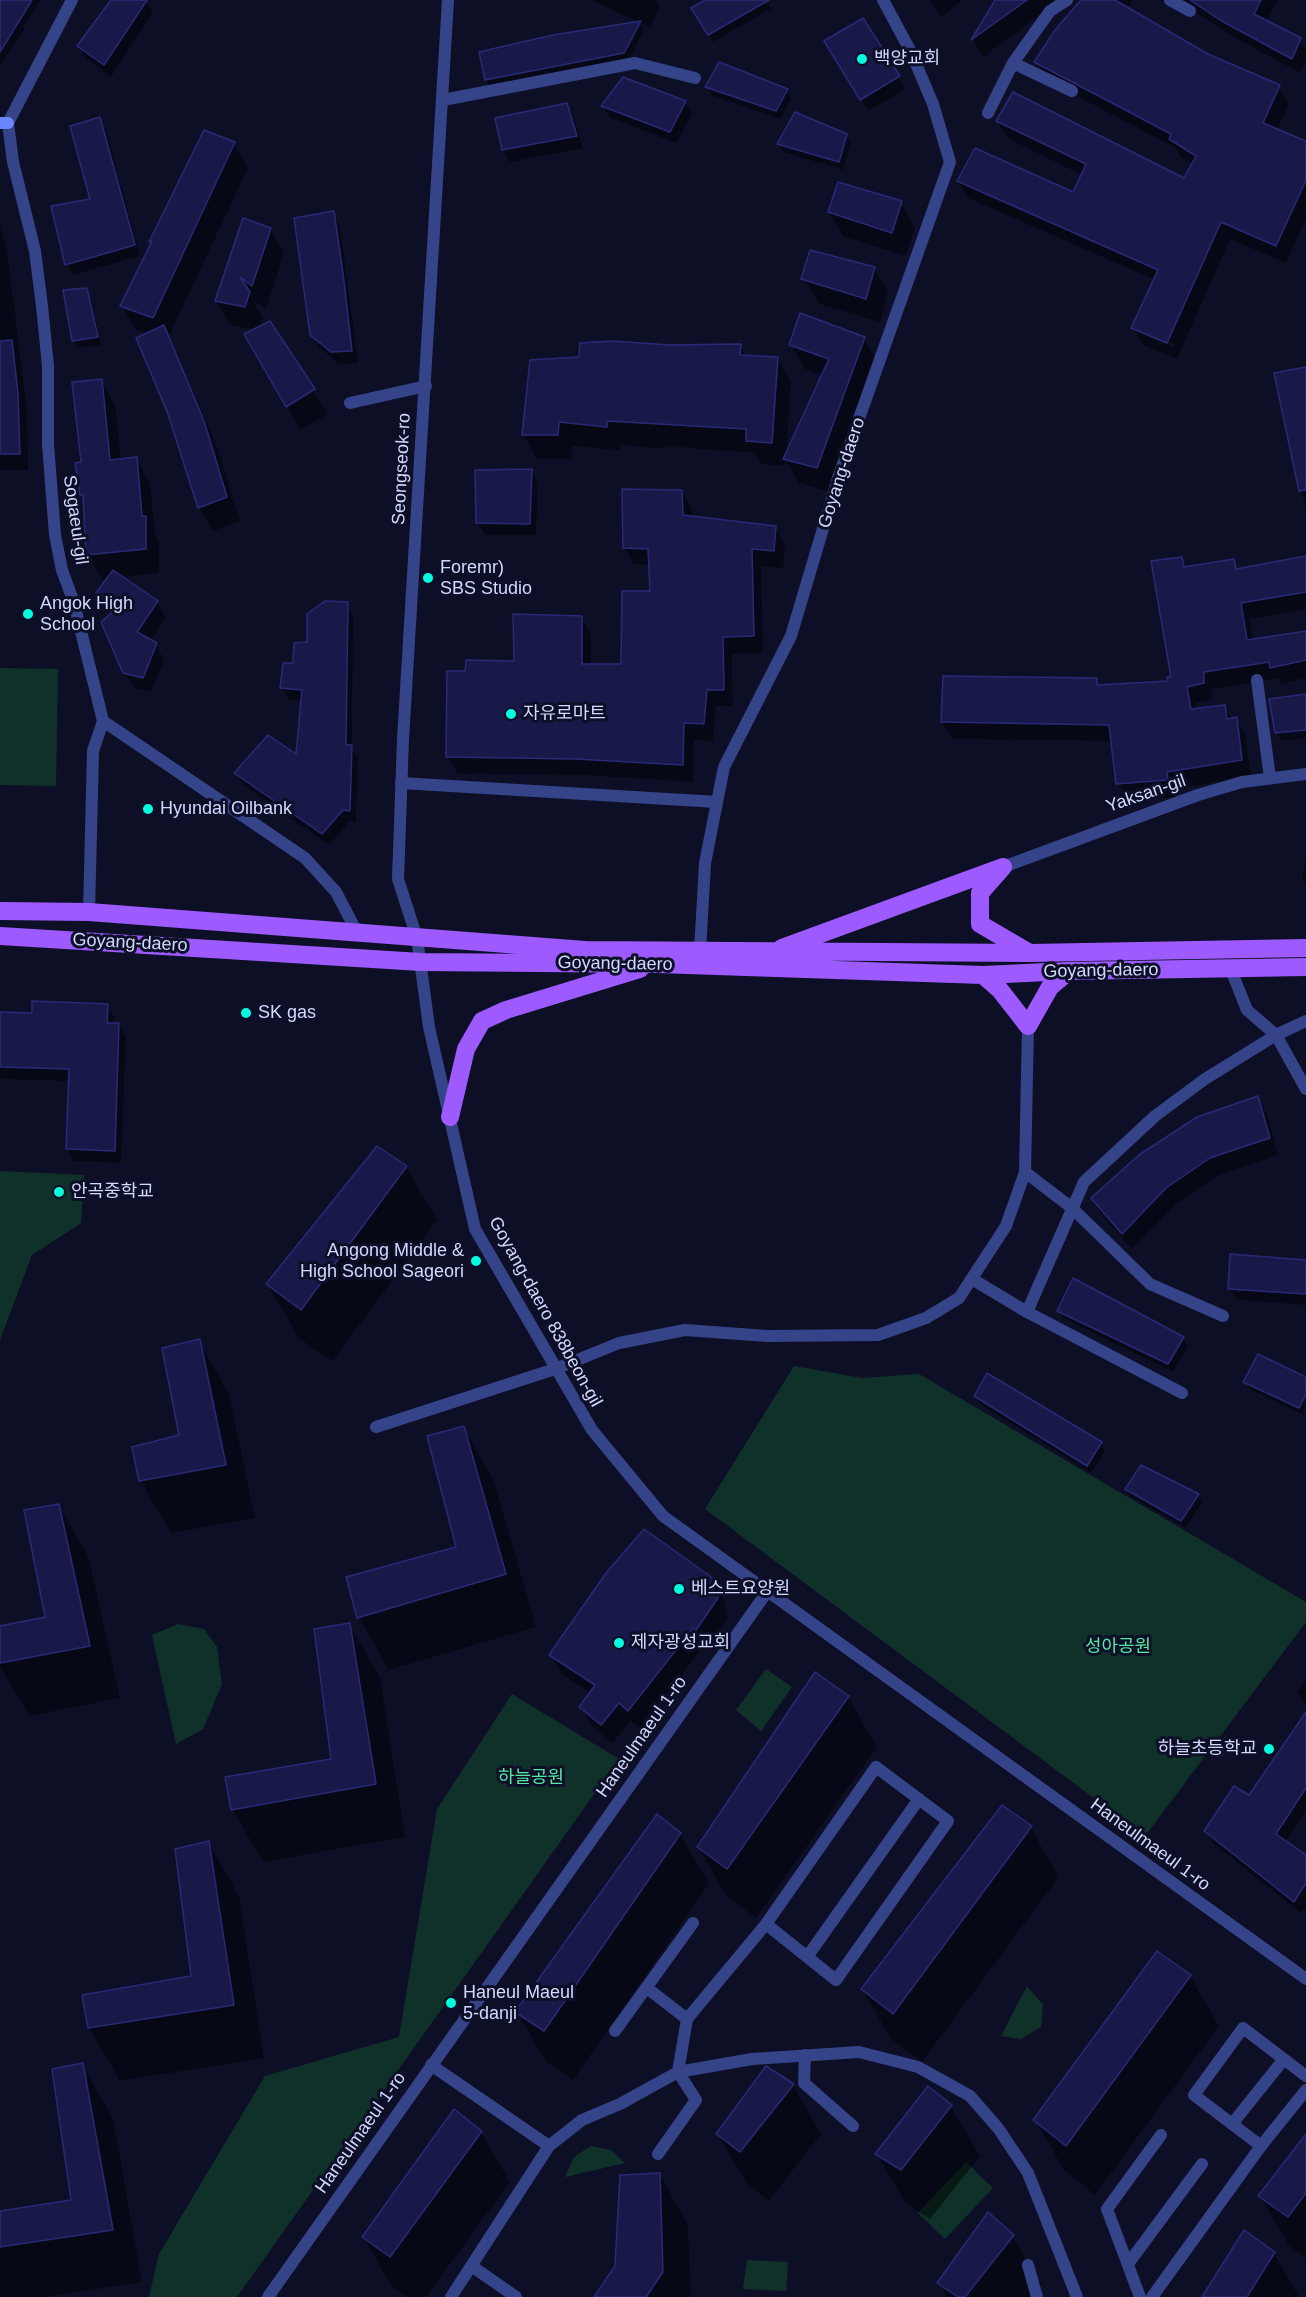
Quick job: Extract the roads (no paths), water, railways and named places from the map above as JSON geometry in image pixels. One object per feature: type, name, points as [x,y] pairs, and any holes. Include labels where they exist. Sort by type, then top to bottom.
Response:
[{"type":"main road","points":[[771,952],[1003,867]]},
{"type":"main road","points":[[1003,867],[980,893],[980,924],[1030,953]]},
{"type":"main road","name":"Goyang-daero","points":[[0,911],[90,912],[585,950],[1030,953],[1306,948]]},
{"type":"main road","name":"Goyang-daero","points":[[0,936],[421,962],[658,964],[983,975],[1069,970],[1231,970],[1306,967]]},
{"type":"main road","points":[[450,1117],[466,1049],[482,1021],[506,1010],[658,964]]},
{"type":"main road","points":[[983,975],[1000,990],[1028,1026],[1050,987],[1069,970]]},
{"type":"street","name":"Sogaeul-gil","points":[[72,0],[4,123],[35,251],[42,306],[48,366],[48,444],[55,535],[62,570],[74,603],[103,721]]},
{"type":"street","name":"Seongseok-ro","points":[[417,938],[398,879],[401,783],[448,0]]},
{"type":"street","name":"Goyang-daero","points":[[700,951],[705,862],[724,767],[791,636],[839,475],[950,162],[933,104],[916,62],[883,0]]},
{"type":"street","points":[[988,113],[1013,63],[1050,11],[1066,0]]},
{"type":"street","points":[[1170,0],[1190,11]]},
{"type":"street","points":[[443,100],[635,63],[695,78]]},
{"type":"street","points":[[1013,63],[1072,91]]},
{"type":"street","points":[[350,403],[426,386]]},
{"type":"street","points":[[1257,680],[1270,778]]},
{"type":"street","points":[[90,912],[93,751],[103,721],[305,858],[336,891],[358,934]]},
{"type":"street","name":"Yaksan-gil","points":[[1003,867],[1198,795],[1270,778],[1306,774]]},
{"type":"street","points":[[401,783],[717,802]]},
{"type":"street","name":"Goyang-daero 838beon-gil","points":[[417,938],[429,1027],[475,1229],[591,1430],[663,1516],[767,1592]]},
{"type":"street","points":[[1231,970],[1247,1010],[1276,1035],[1306,1089]]},
{"type":"street","points":[[1027,1312],[1084,1182],[1155,1116],[1205,1079],[1276,1035],[1306,1021]]},
{"type":"street","points":[[376,1427],[555,1369],[619,1343],[685,1330],[767,1336],[878,1335],[926,1318],[959,1298],[1006,1226],[1025,1172],[1028,1026]]},
{"type":"street","points":[[1025,1172],[1072,1209],[1150,1284],[1223,1316]]},
{"type":"street","points":[[972,1279],[1027,1312],[1182,1393]]},
{"type":"street","name":"Haneulmaeul 1-ro","points":[[268,2297],[767,1592],[1306,1979]]},
{"type":"street","points":[[658,2154],[696,2100],[678,2072],[687,2019],[766,1924],[876,1767],[948,1821],[837,1980],[766,1924]]},
{"type":"street","points":[[807,1957],[919,1799]]},
{"type":"street","points":[[615,2031],[693,1923]]},
{"type":"street","points":[[647,1988],[687,2019]]},
{"type":"street","points":[[1261,2146],[1194,2095],[1243,2028],[1306,2076]]},
{"type":"street","points":[[451,2297],[473,2267],[549,2146],[582,2120],[620,2104],[678,2072],[752,2059],[859,2052],[918,2067],[970,2096],[998,2128],[1028,2173],[1052,2228],[1077,2297]]},
{"type":"street","points":[[805,2055],[804,2083],[854,2126]]},
{"type":"street","points":[[1232,2124],[1284,2059]]},
{"type":"street","points":[[431,2065],[549,2146]]},
{"type":"street","points":[[1152,2297],[1261,2146],[1306,2090]]},
{"type":"street","points":[[1140,2297],[1107,2209],[1161,2135]]},
{"type":"street","points":[[1128,2264],[1202,2164]]},
{"type":"street","points":[[1028,2265],[1037,2297]]},
{"type":"street","points":[[473,2267],[516,2297]]},
{"type":"place","name":"백양교회","points":[[862,59]]},
{"type":"place","name":"Foremr) SBS Studio","points":[[428,578]]},
{"type":"place","name":"Angok High School","points":[[28,614]]},
{"type":"place","name":"자유로마트","points":[[511,714]]},
{"type":"place","name":"Hyundai Oilbank","points":[[148,809]]},
{"type":"place","name":"SK gas","points":[[246,1013]]},
{"type":"place","name":"안곡중학교","points":[[59,1192]]},
{"type":"place","name":"Angong Middle & High School Sageori","points":[[476,1261]]},
{"type":"place","name":"베스트요양원","points":[[679,1589]]},
{"type":"place","name":"제자광성교회","points":[[619,1643]]},
{"type":"place","name":"하늘초등학교","points":[[1269,1749]]},
{"type":"place","name":"Haneul Maeul 5-danji","points":[[451,2003]]},
{"type":"park label","name":"성아공원","points":[[1118,1647]]},
{"type":"park label","name":"하늘공원","points":[[531,1778]]}]
